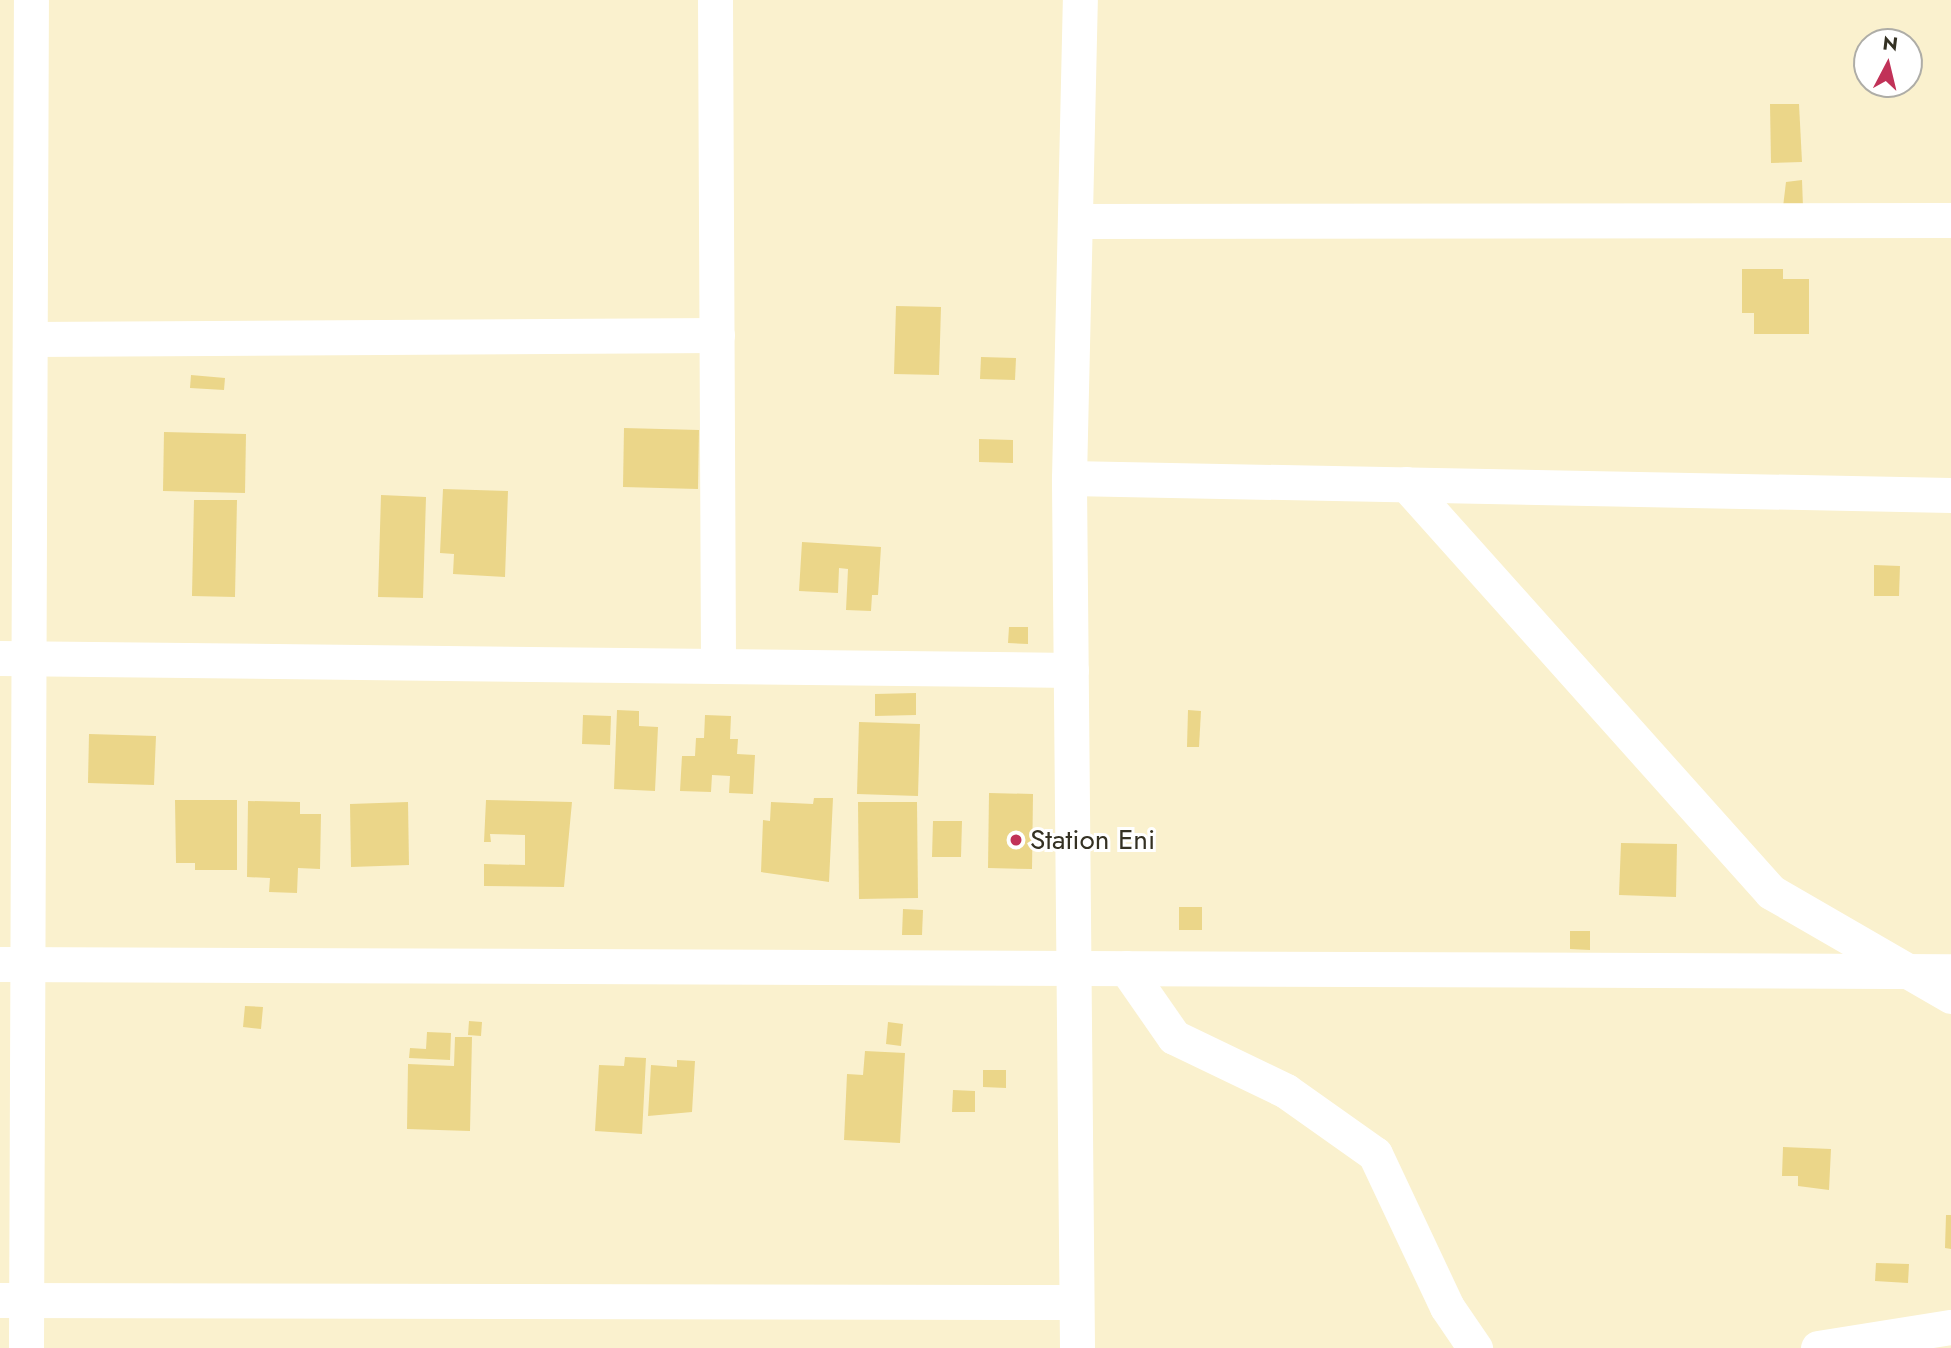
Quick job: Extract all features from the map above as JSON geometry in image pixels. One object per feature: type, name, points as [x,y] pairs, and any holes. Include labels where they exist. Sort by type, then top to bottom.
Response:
[{"type":"street","points":[[26,1348],[13,1300],[15,658],[31,340],[31,0]]},
{"type":"street","points":[[715,0],[718,666]]},
{"type":"street","points":[[1076,1348],[1069,478],[1080,0]]},
{"type":"street","points":[[1075,221],[1951,220]]},
{"type":"street","points":[[31,340],[716,335]]},
{"type":"street","points":[[1069,478],[1951,495]]},
{"type":"street","points":[[1406,484],[1771,892],[1913,971],[1951,996]]},
{"type":"street","points":[[15,658],[1070,670]]},
{"type":"street","points":[[14,964],[1951,971]]},
{"type":"street","points":[[1126,968],[1174,1037],[1286,1091],[1375,1154],[1447,1307],[1475,1348]]},
{"type":"street","points":[[13,1300],[1076,1302]]},
{"type":"street","points":[[1818,1348],[1951,1327]]},
{"type":"building","points":[[1770,104],[1799,104],[1802,162],[1771,163]]},
{"type":"building","points":[[1802,180],[1803,207],[1783,207],[1786,182]]},
{"type":"building","points":[[1742,269],[1783,269],[1783,279],[1809,279],[1809,334],[1754,334],[1754,313],[1742,313]]},
{"type":"building","points":[[896,306],[941,307],[939,375],[894,374]]},
{"type":"building","points":[[981,357],[1016,358],[1015,380],[980,379]]},
{"type":"building","points":[[191,375],[225,378],[224,390],[190,388]]},
{"type":"building","points":[[624,428],[699,430],[698,489],[623,487]]},
{"type":"building","points":[[164,432],[246,434],[245,493],[163,491]]},
{"type":"building","points":[[979,439],[1013,440],[1013,463],[979,462]]},
{"type":"building","points":[[443,489],[508,491],[505,577],[453,574],[454,554],[440,553]]},
{"type":"building","points":[[381,495],[426,497],[423,598],[378,597]]},
{"type":"building","points":[[194,500],[237,500],[235,597],[192,596]]},
{"type":"building","points":[[802,542],[881,547],[878,595],[872,595],[871,611],[846,610],[848,569],[839,568],[838,593],[799,591]]},
{"type":"building","points":[[1874,565],[1900,566],[1899,596],[1874,596]]},
{"type":"building","points":[[1009,627],[1028,627],[1028,644],[1008,643]]},
{"type":"building","points":[[916,693],[916,715],[875,716],[875,694]]},
{"type":"building","points":[[617,710],[639,711],[639,726],[658,727],[655,791],[614,789]]},
{"type":"building","points":[[1188,710],[1201,711],[1199,747],[1187,747]]},
{"type":"building","points":[[583,715],[611,716],[610,745],[582,744]]},
{"type":"building","points":[[705,715],[731,716],[730,739],[738,739],[737,754],[755,755],[753,794],[729,793],[730,776],[712,775],[711,792],[680,791],[682,756],[695,756],[696,738],[704,738]]},
{"type":"building","points":[[859,722],[920,724],[918,796],[857,794]]},
{"type":"building","points":[[89,734],[156,736],[154,785],[88,783]]},
{"type":"building","points":[[989,793],[1033,794],[1032,869],[988,868]]},
{"type":"building","points":[[814,798],[833,798],[829,882],[761,872],[763,820],[770,821],[771,802],[813,804]]},
{"type":"building","points":[[175,800],[237,800],[237,870],[195,870],[195,863],[176,863]]},
{"type":"building","points":[[486,800],[572,802],[564,887],[484,886],[484,864],[525,865],[525,835],[490,834],[491,842],[484,842]]},
{"type":"building","points":[[248,801],[300,802],[300,814],[321,814],[320,869],[298,868],[297,893],[269,892],[270,878],[247,877]]},
{"type":"building","points":[[408,802],[409,865],[351,867],[350,804]]},
{"type":"building","points":[[858,802],[917,802],[918,898],[859,899]]},
{"type":"building","points":[[933,821],[962,821],[961,857],[932,857]]},
{"type":"building","points":[[1621,843],[1677,844],[1676,897],[1619,895]]},
{"type":"building","points":[[1179,907],[1202,907],[1202,930],[1179,930]]},
{"type":"building","points":[[903,909],[923,910],[922,935],[902,935]]},
{"type":"building","points":[[1570,931],[1590,931],[1590,950],[1570,949]]},
{"type":"building","points":[[245,1006],[263,1007],[261,1029],[243,1027]]},
{"type":"building","points":[[469,1021],[482,1022],[481,1036],[468,1035]]},
{"type":"building","points":[[888,1022],[903,1024],[901,1046],[886,1044]]},
{"type":"building","points":[[427,1032],[451,1033],[450,1060],[409,1058],[410,1048],[426,1049]]},
{"type":"building","points":[[455,1037],[472,1037],[470,1131],[407,1129],[408,1064],[454,1066]]},
{"type":"building","points":[[865,1051],[905,1053],[900,1143],[844,1140],[847,1074],[863,1075]]},
{"type":"building","points":[[625,1057],[646,1058],[642,1134],[595,1131],[599,1065],[624,1066]]},
{"type":"building","points":[[677,1060],[695,1061],[692,1112],[648,1116],[651,1065],[677,1067]]},
{"type":"building","points":[[983,1070],[1006,1070],[1006,1088],[983,1087]]},
{"type":"building","points":[[953,1090],[975,1091],[975,1112],[952,1112]]},
{"type":"building","points":[[1783,1147],[1831,1149],[1829,1190],[1798,1186],[1798,1176],[1782,1176]]},
{"type":"building","points":[[1946,1215],[1951,1215],[1951,1249],[1945,1248]]},
{"type":"building","points":[[1876,1263],[1909,1264],[1908,1283],[1875,1281]]},
{"type":"place","name":"Station Eni","points":[[1016,840]]}]
